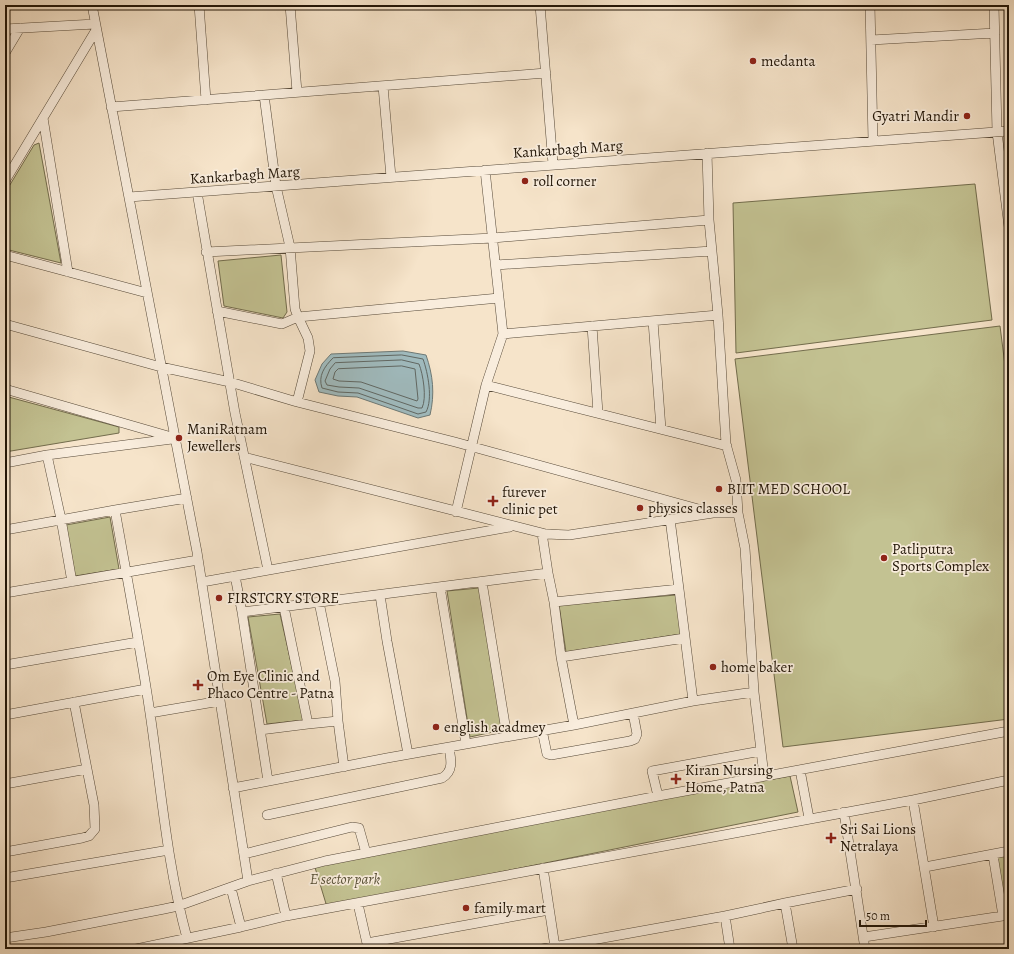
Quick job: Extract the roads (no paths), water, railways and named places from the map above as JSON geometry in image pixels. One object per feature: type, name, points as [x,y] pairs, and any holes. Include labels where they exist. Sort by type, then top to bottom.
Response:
[{"type":"street","points":[[92,5],[202,582],[248,881]]},
{"type":"street","points":[[199,5],[206,100]]},
{"type":"street","points":[[290,5],[297,92]]},
{"type":"street","points":[[540,5],[553,164]]},
{"type":"street","points":[[870,5],[874,141]]},
{"type":"street","points":[[994,5],[997,132],[1009,227]]},
{"type":"street","points":[[5,29],[95,27]]},
{"type":"street","points":[[5,181],[95,27]]},
{"type":"street","points":[[5,53],[20,28]]},
{"type":"street","points":[[871,40],[994,33]]},
{"type":"street","points":[[111,107],[546,73]]},
{"type":"street","points":[[383,86],[391,177]]},
{"type":"street","points":[[264,95],[276,186],[290,247],[295,309],[308,338],[310,351],[297,402]]},
{"type":"street","points":[[43,118],[68,272]]},
{"type":"street","name":"Kankarbagh Marg","points":[[129,198],[553,164],[1009,131]]},
{"type":"street","points":[[707,153],[709,220],[718,315],[727,446],[736,480],[738,513],[745,548],[754,692],[764,776]]},
{"type":"street","points":[[456,512],[486,385],[503,334],[485,170]]},
{"type":"street","points":[[197,192],[206,252],[244,457],[268,570]]},
{"type":"street","points":[[206,252],[493,238],[709,220]]},
{"type":"street","points":[[496,265],[712,251]]},
{"type":"street","points":[[5,255],[147,293]]},
{"type":"street","points":[[217,311],[282,324],[298,317],[499,298]]},
{"type":"street","points":[[503,334],[718,315]]},
{"type":"street","points":[[653,321],[661,429]]},
{"type":"street","points":[[5,324],[161,367],[230,382],[297,402],[471,447],[713,513]]},
{"type":"street","points":[[592,326],[598,413]]},
{"type":"street","points":[[486,385],[727,446]]},
{"type":"street","points":[[5,389],[175,438]]},
{"type":"street","points":[[5,463],[48,455],[175,438]]},
{"type":"street","points":[[48,455],[72,582]]},
{"type":"street","points":[[244,457],[542,533],[569,535],[713,513],[738,513]]},
{"type":"street","points":[[5,530],[187,498]]},
{"type":"street","points":[[115,510],[150,713],[178,906],[187,938]]},
{"type":"street","points":[[670,519],[693,701]]},
{"type":"street","points":[[202,582],[514,527]]},
{"type":"street","points":[[542,533],[554,602],[561,657],[574,725]]},
{"type":"street","points":[[5,593],[198,560]]},
{"type":"street","points":[[242,612],[440,588],[548,573]]},
{"type":"street","points":[[235,576],[268,781]]},
{"type":"street","points":[[482,582],[507,737]]},
{"type":"street","points":[[440,588],[466,744]]},
{"type":"street","points":[[554,602],[679,589]]},
{"type":"street","points":[[380,595],[408,754]]},
{"type":"street","points":[[319,602],[335,681],[344,767]]},
{"type":"street","points":[[284,607],[308,724]]},
{"type":"street","points":[[561,657],[685,638]]},
{"type":"street","points":[[5,665],[138,642]]},
{"type":"street","points":[[5,715],[146,689]]},
{"type":"street","points":[[233,788],[408,754],[574,725],[693,701],[754,692]]},
{"type":"street","points":[[150,713],[220,701]]},
{"type":"street","points":[[5,852],[82,838],[89,836],[95,829],[95,816],[74,702]]},
{"type":"street","points":[[542,730],[547,754],[551,755],[630,741],[635,739],[637,734],[633,713]]},
{"type":"street","points":[[260,730],[338,721]]},
{"type":"street","points":[[5,938],[178,906],[232,888],[248,881],[276,873],[366,853],[658,796],[1009,731]]},
{"type":"street","points":[[268,815],[442,778],[450,771],[451,761],[449,748]]},
{"type":"street","points":[[658,796],[652,771],[761,751]]},
{"type":"street","points":[[5,784],[87,769]]},
{"type":"street","points":[[800,770],[808,818]]},
{"type":"street","points":[[136,949],[286,916],[358,904],[808,818],[913,800],[1009,780]]},
{"type":"street","points":[[913,800],[934,927]]},
{"type":"street","points":[[844,812],[865,949]]},
{"type":"street","points":[[244,854],[352,827],[359,828],[366,853]]},
{"type":"street","points":[[5,878],[169,850]]},
{"type":"street","points":[[925,867],[1009,852]]},
{"type":"street","points":[[864,937],[1006,915],[993,854]]},
{"type":"street","points":[[543,868],[555,947]]},
{"type":"street","points":[[276,873],[286,916]]},
{"type":"street","points":[[232,888],[241,927]]},
{"type":"street","points":[[542,949],[725,916],[785,902],[857,889]]},
{"type":"street","points":[[785,902],[793,949]]},
{"type":"street","points":[[358,904],[368,946],[549,910]]},
{"type":"street","points":[[725,916],[730,949]]},
{"type":"water","points":[[403,351],[426,355],[432,385],[432,407],[430,415],[418,418],[357,397],[338,396],[319,392],[315,380],[322,364],[331,354]]},
{"type":"place","name":"medanta","points":[[753,61]]},
{"type":"place","name":"Gyatri Mandir","points":[[967,116]]},
{"type":"place","name":"roll corner","points":[[525,181]]},
{"type":"place","name":"ManiRatnam Jewellers","points":[[179,438]]},
{"type":"place","name":"BIIT MED SCHOOL","points":[[719,489]]},
{"type":"place","name":"furever clinic pet","points":[[493,501]]},
{"type":"place","name":"physics classes","points":[[640,508]]},
{"type":"place","name":"Patliputra Sports Complex","points":[[884,558]]},
{"type":"place","name":"FIRSTCRY STORE","points":[[219,598]]},
{"type":"place","name":"home baker","points":[[713,667]]},
{"type":"place","name":"Om Eye Clinic and Phaco Centre - Patna","points":[[198,685]]},
{"type":"place","name":"english acadmey","points":[[436,727]]},
{"type":"place","name":"Kiran Nursing Home, Patna","points":[[676,779]]},
{"type":"place","name":"Sri Sai Lions Netralaya","points":[[831,838]]},
{"type":"place","name":"family mart","points":[[466,908]]},
{"type":"park label","name":"E sector park","points":[[345,879]]}]
